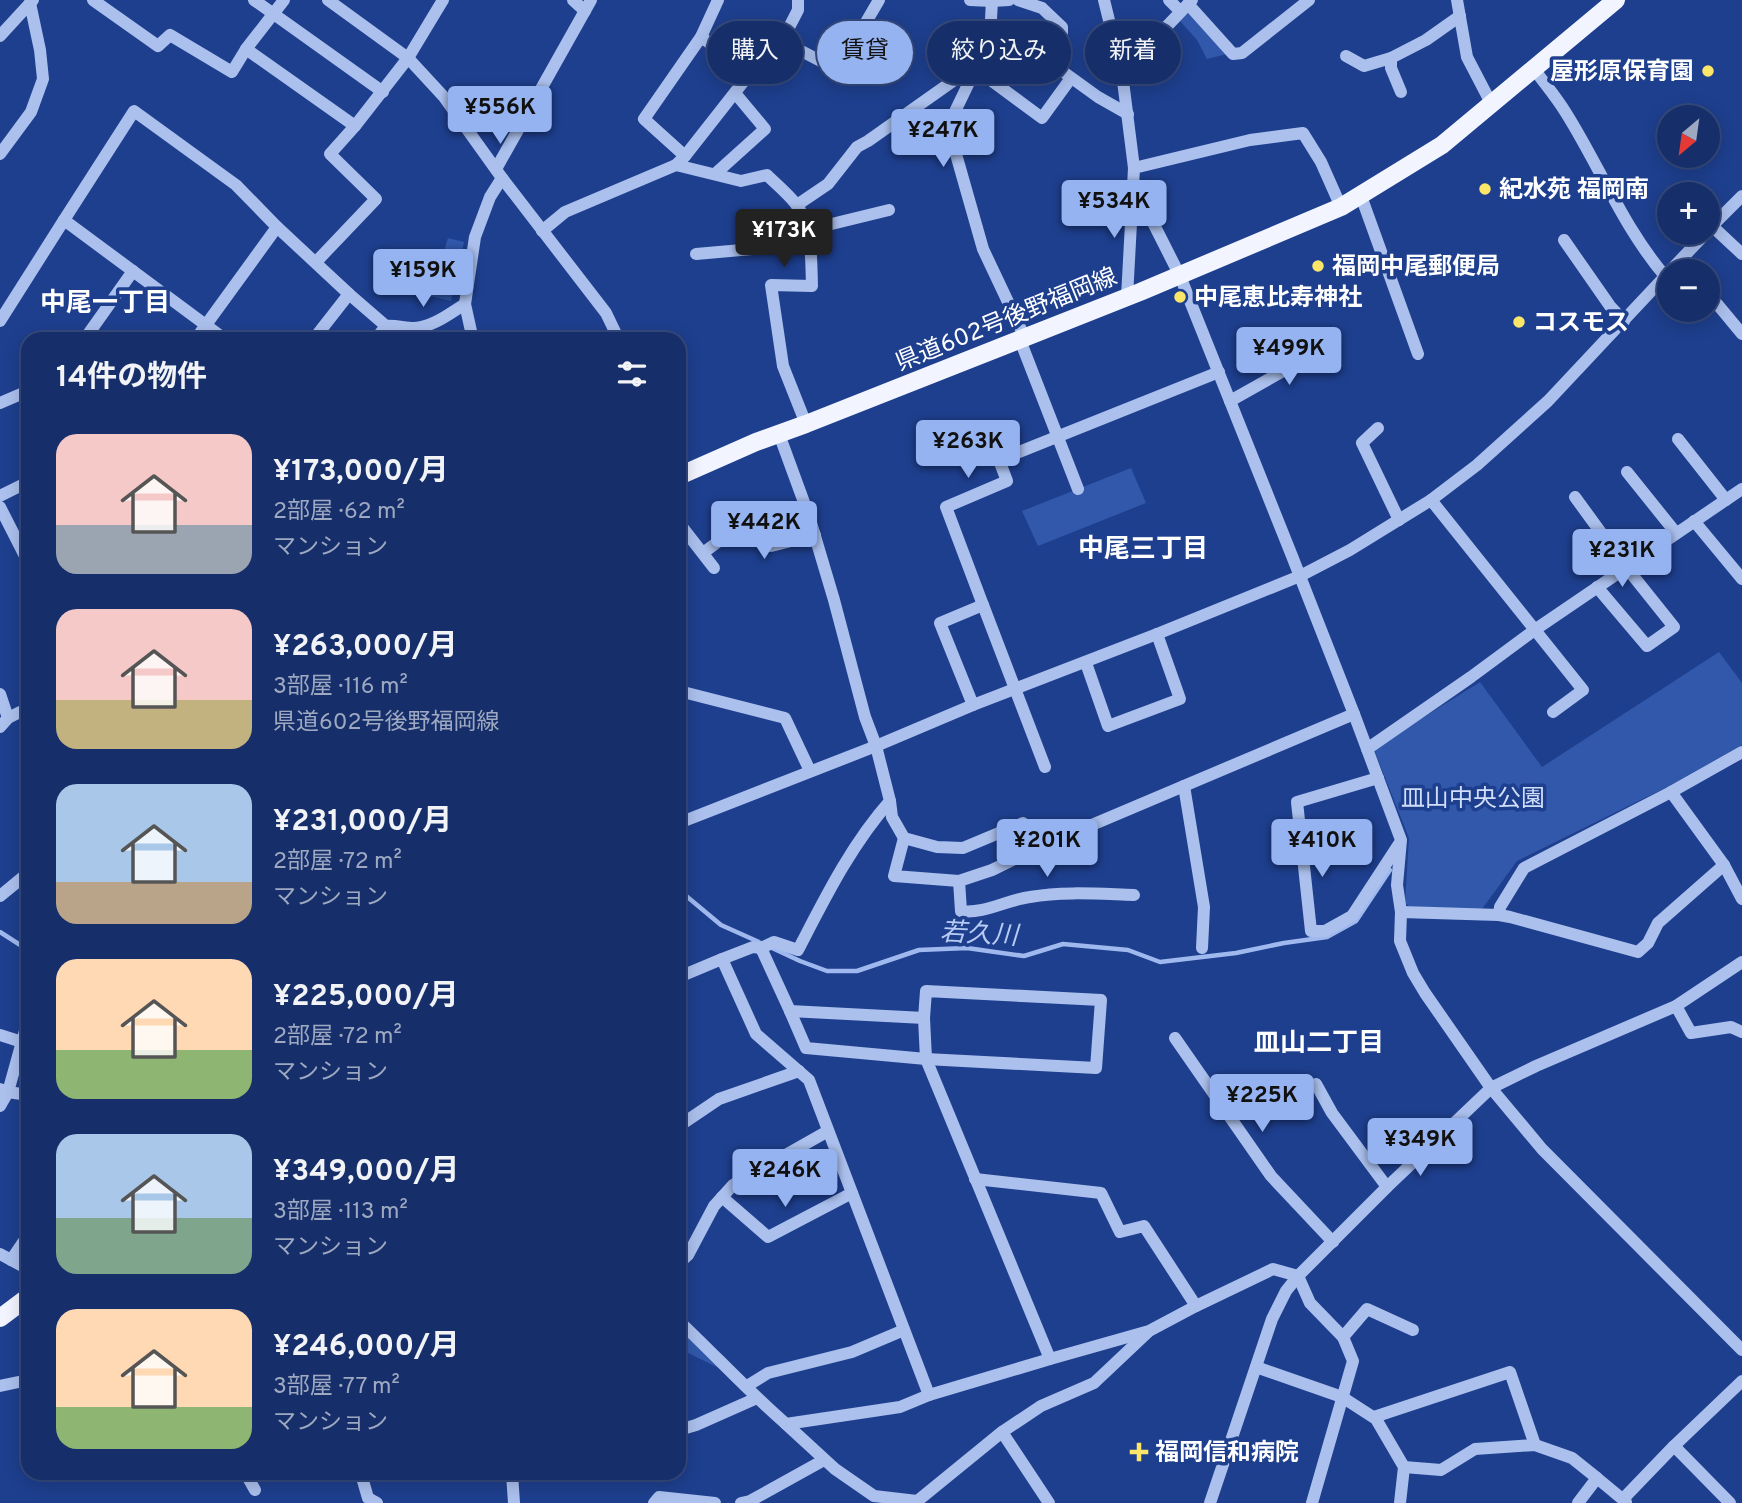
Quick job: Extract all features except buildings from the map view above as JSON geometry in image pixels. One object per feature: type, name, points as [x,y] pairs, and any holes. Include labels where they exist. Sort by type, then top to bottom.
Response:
[{"type":"main road","name":"県道602号後野福岡線","points":[[686,473],[756,442],[1180,276],[1341,207],[1443,145],[1616,0]]},
{"type":"main road","points":[[0,1318],[21,1302]]},
{"type":"street","points":[[93,0],[158,46],[170,35],[232,72],[246,49],[284,0]]},
{"type":"street","points":[[254,0],[383,92]]},
{"type":"street","points":[[328,0],[408,58],[444,96],[499,174],[606,313],[615,332]]},
{"type":"street","points":[[316,262],[376,199],[330,154],[408,58],[443,0]]},
{"type":"street","points":[[471,332],[465,304],[475,237],[499,174],[588,6],[573,0]]},
{"type":"street","points":[[718,0],[701,37],[644,119],[681,160],[741,181],[767,175],[797,205],[811,244],[811,286],[771,285],[783,366],[806,424]]},
{"type":"street","points":[[803,52],[838,70],[879,0]]},
{"type":"street","points":[[970,0],[1009,0]]},
{"type":"street","points":[[1018,0],[1042,8],[1056,21]]},
{"type":"street","points":[[1104,0],[1109,21]]},
{"type":"street","points":[[1170,0],[1187,5],[1233,54],[1242,53],[1310,0]]},
{"type":"street","points":[[1457,0],[1466,57],[1492,105]]},
{"type":"street","points":[[991,21],[992,1]]},
{"type":"street","points":[[0,36],[31,2]]},
{"type":"street","points":[[0,154],[31,112],[43,79],[31,2]]},
{"type":"street","points":[[791,21],[800,3]]},
{"type":"street","points":[[1172,21],[1187,5]]},
{"type":"street","points":[[1346,55],[1364,66],[1391,58],[1426,40],[1460,16]]},
{"type":"street","points":[[701,37],[707,41]]},
{"type":"street","points":[[246,49],[355,126]]},
{"type":"street","points":[[1391,58],[1391,68],[1401,92]]},
{"type":"street","points":[[1534,69],[1566,112],[1622,214],[1652,261],[1657,263]]},
{"type":"street","points":[[1071,78],[1128,114]]},
{"type":"street","points":[[542,231],[565,212],[681,160],[741,84]]},
{"type":"street","points":[[797,205],[828,184],[857,147],[949,84]]},
{"type":"street","points":[[968,84],[948,126],[983,248],[1022,339],[1078,489]]},
{"type":"street","points":[[996,84],[1042,118],[1067,84]]},
{"type":"street","points":[[1124,84],[1134,168],[1127,297]]},
{"type":"street","points":[[715,174],[765,128],[734,93]]},
{"type":"street","points":[[0,321],[134,111],[236,185],[386,326],[428,326],[465,304]]},
{"type":"street","points":[[1134,168],[1250,140],[1303,133],[1321,162],[1341,207]]},
{"type":"street","points":[[1134,185],[1180,276],[1300,576],[1401,840],[1397,885],[1401,912],[1400,941],[1413,973],[1491,1088],[1542,1149],[1742,1350]]},
{"type":"street","points":[[1360,196],[1418,354]]},
{"type":"street","points":[[1720,219],[1742,196]]},
{"type":"street","points":[[807,230],[889,210]]},
{"type":"street","points":[[64,220],[215,332]]},
{"type":"street","points":[[201,332],[278,227]]},
{"type":"street","points":[[1720,238],[1742,254]]},
{"type":"street","points":[[1564,240],[1610,306],[1624,321]]},
{"type":"street","points":[[696,254],[811,244]]},
{"type":"street","points":[[1681,259],[1695,245]]},
{"type":"street","points":[[90,332],[133,271]]},
{"type":"street","points":[[686,820],[1086,663],[1300,576],[1350,550],[1431,500],[1477,465],[1548,401],[1657,285]]},
{"type":"street","points":[[319,332],[349,294]]},
{"type":"street","points":[[1720,303],[1737,318],[1742,334]]},
{"type":"street","points":[[381,332],[386,326]]},
{"type":"street","points":[[1230,401],[1331,344]]},
{"type":"street","points":[[1045,767],[946,508],[1007,481],[999,460],[1219,372]]},
{"type":"street","points":[[0,402],[21,394]]},
{"type":"street","points":[[1378,428],[1362,443],[1399,520]]},
{"type":"street","points":[[779,434],[815,534],[865,717],[876,746],[892,817],[904,838],[894,876],[959,881],[992,870],[1035,849],[1354,714]]},
{"type":"street","points":[[1678,439],[1726,500]]},
{"type":"street","points":[[1627,472],[1676,533]]},
{"type":"street","points":[[0,496],[21,486]]},
{"type":"street","points":[[1367,749],[1536,629],[1742,489]]},
{"type":"street","points":[[1575,497],[1674,627],[1647,646],[1597,587]]},
{"type":"street","points":[[1431,500],[1583,690],[1553,712]]},
{"type":"street","points":[[0,507],[21,548]]},
{"type":"street","points":[[1694,521],[1742,579]]},
{"type":"street","points":[[686,532],[714,568]]},
{"type":"street","points":[[703,553],[723,538],[760,538],[771,546],[815,534]]},
{"type":"street","points":[[973,705],[940,623],[983,605]]},
{"type":"street","points":[[1086,663],[1108,726],[1180,699],[1157,634]]},
{"type":"street","points":[[686,693],[785,718],[810,771]]},
{"type":"street","points":[[0,694],[4,723],[21,712]]},
{"type":"street","points":[[1499,915],[1500,907],[1524,867],[1671,792],[1742,752]]},
{"type":"street","points":[[1377,778],[1297,802],[1311,931],[1325,931],[1352,916],[1401,840]]},
{"type":"street","points":[[1184,786],[1204,907],[1202,948]]},
{"type":"street","points":[[1671,792],[1724,865],[1742,899]]},
{"type":"street","points":[[686,973],[752,947],[761,948],[774,942],[798,950],[836,876],[890,802]]},
{"type":"street","points":[[904,838],[937,847],[963,848],[1023,823],[1035,849]]},
{"type":"street","points":[[1401,912],[1499,915],[1639,952],[1648,943],[1658,923],[1724,865]]},
{"type":"street","points":[[0,895],[21,878]]},
{"type":"street","points":[[959,881],[961,911],[974,913],[1029,897],[1061,894],[1134,895]]},
{"type":"street","points":[[761,948],[806,1048],[926,1059],[1096,1068],[1101,1000],[926,991],[926,1059],[1050,1359]]},
{"type":"street","points":[[722,959],[756,1034],[809,1080],[929,1395]]},
{"type":"street","points":[[1210,1503],[1272,1319],[1298,1276],[1491,1088],[1676,1006],[1742,962]]},
{"type":"street","points":[[1676,1006],[1691,1033],[1731,1027],[1742,1032]]},
{"type":"street","points":[[790,1011],[924,1018]]},
{"type":"street","points":[[0,1035],[21,1042]]},
{"type":"street","points":[[1175,1038],[1271,1176],[1333,1242]]},
{"type":"street","points":[[0,1106],[21,1045]]},
{"type":"street","points":[[686,1121],[719,1099],[799,1071]]},
{"type":"street","points":[[1316,1084],[1332,1113],[1387,1187]]},
{"type":"street","points":[[686,1257],[714,1206],[733,1185],[828,1130]]},
{"type":"street","points":[[975,1179],[1101,1194],[1120,1232],[1144,1226],[1196,1306]]},
{"type":"street","points":[[722,1196],[768,1237],[852,1193]]},
{"type":"street","points":[[21,1242],[5,1257],[21,1265]]},
{"type":"street","points":[[786,1424],[900,1407],[929,1395],[1149,1331],[1273,1269],[1298,1276]]},
{"type":"street","points":[[1298,1276],[1310,1303],[1343,1338],[1353,1361],[1312,1503]]},
{"type":"street","points":[[1343,1338],[1367,1309],[1413,1330]]},
{"type":"street","points":[[686,1328],[757,1398],[835,1469],[874,1496],[916,1502],[1002,1432],[1041,1406],[1094,1383],[1149,1331]]},
{"type":"street","points":[[747,1386],[768,1373],[852,1352],[904,1330]]},
{"type":"street","points":[[1256,1367],[1342,1398],[1374,1417],[1404,1467],[1400,1503]]},
{"type":"street","points":[[1374,1417],[1510,1372],[1535,1445]]},
{"type":"street","points":[[1404,1467],[1441,1470],[1475,1449],[1535,1445],[1572,1458],[1625,1501],[1674,1446],[1742,1381]]},
{"type":"street","points":[[0,1386],[21,1382]]},
{"type":"street","points":[[686,1428],[757,1398]]},
{"type":"street","points":[[1002,1432],[1049,1503]]},
{"type":"street","points":[[1674,1446],[1730,1503]]},
{"type":"street","points":[[741,1503],[824,1460]]},
{"type":"street","points":[[1578,1503],[1597,1478]]},
{"type":"street","points":[[249,1480],[255,1490]]},
{"type":"street","points":[[363,1480],[371,1501]]},
{"type":"street","points":[[512,1480],[514,1503]]},
{"type":"street","points":[[654,1503],[659,1497],[715,1503]]},
{"type":"green space","points":[[1188,13],[1227,54],[1207,59],[1197,40],[1180,21]]},
{"type":"green space","points":[[448,238],[464,242],[451,301],[430,296]]},
{"type":"green space","points":[[1131,468],[1146,503],[1038,546],[1022,511]]},
{"type":"green space","name":"皿山中央公園","points":[[1719,652],[1742,683],[1742,745],[1669,786],[1517,861],[1482,909],[1413,909],[1405,903],[1409,838],[1375,752],[1376,747],[1480,682],[1542,767]]},
{"type":"green space","points":[[686,1329],[725,1371],[688,1353],[686,1355]]},
{"type":"waterway","name":"若久川","points":[[770,947],[827,971],[857,971],[919,950],[967,948],[1024,956],[1063,944],[1128,950],[1160,962],[1236,953],[1327,937],[1356,921],[1390,870]]},
{"type":"waterway","name":"若久川","points":[[686,896],[721,925],[759,942]]},
{"type":"waterway","name":"若久川","points":[[0,932],[21,946]]},
{"type":"place","name":"屋形原保育園","points":[[1708,71]]},
{"type":"place","name":"紀水苑 福岡南","points":[[1485,189]]},
{"type":"place","name":"福岡中尾郵便局","points":[[1318,266]]},
{"type":"place","name":"中尾恵比寿神社","points":[[1180,297]]},
{"type":"place","name":"コスモス","points":[[1519,322]]},
{"type":"place","name":"福岡信和病院","points":[[1139,1452]]},
{"type":"district","name":"中尾一丁目","points":[[105,302]]},
{"type":"district","name":"中尾三丁目","points":[[1143,548]]},
{"type":"district","name":"皿山二丁目","points":[[1319,1042]]}]
